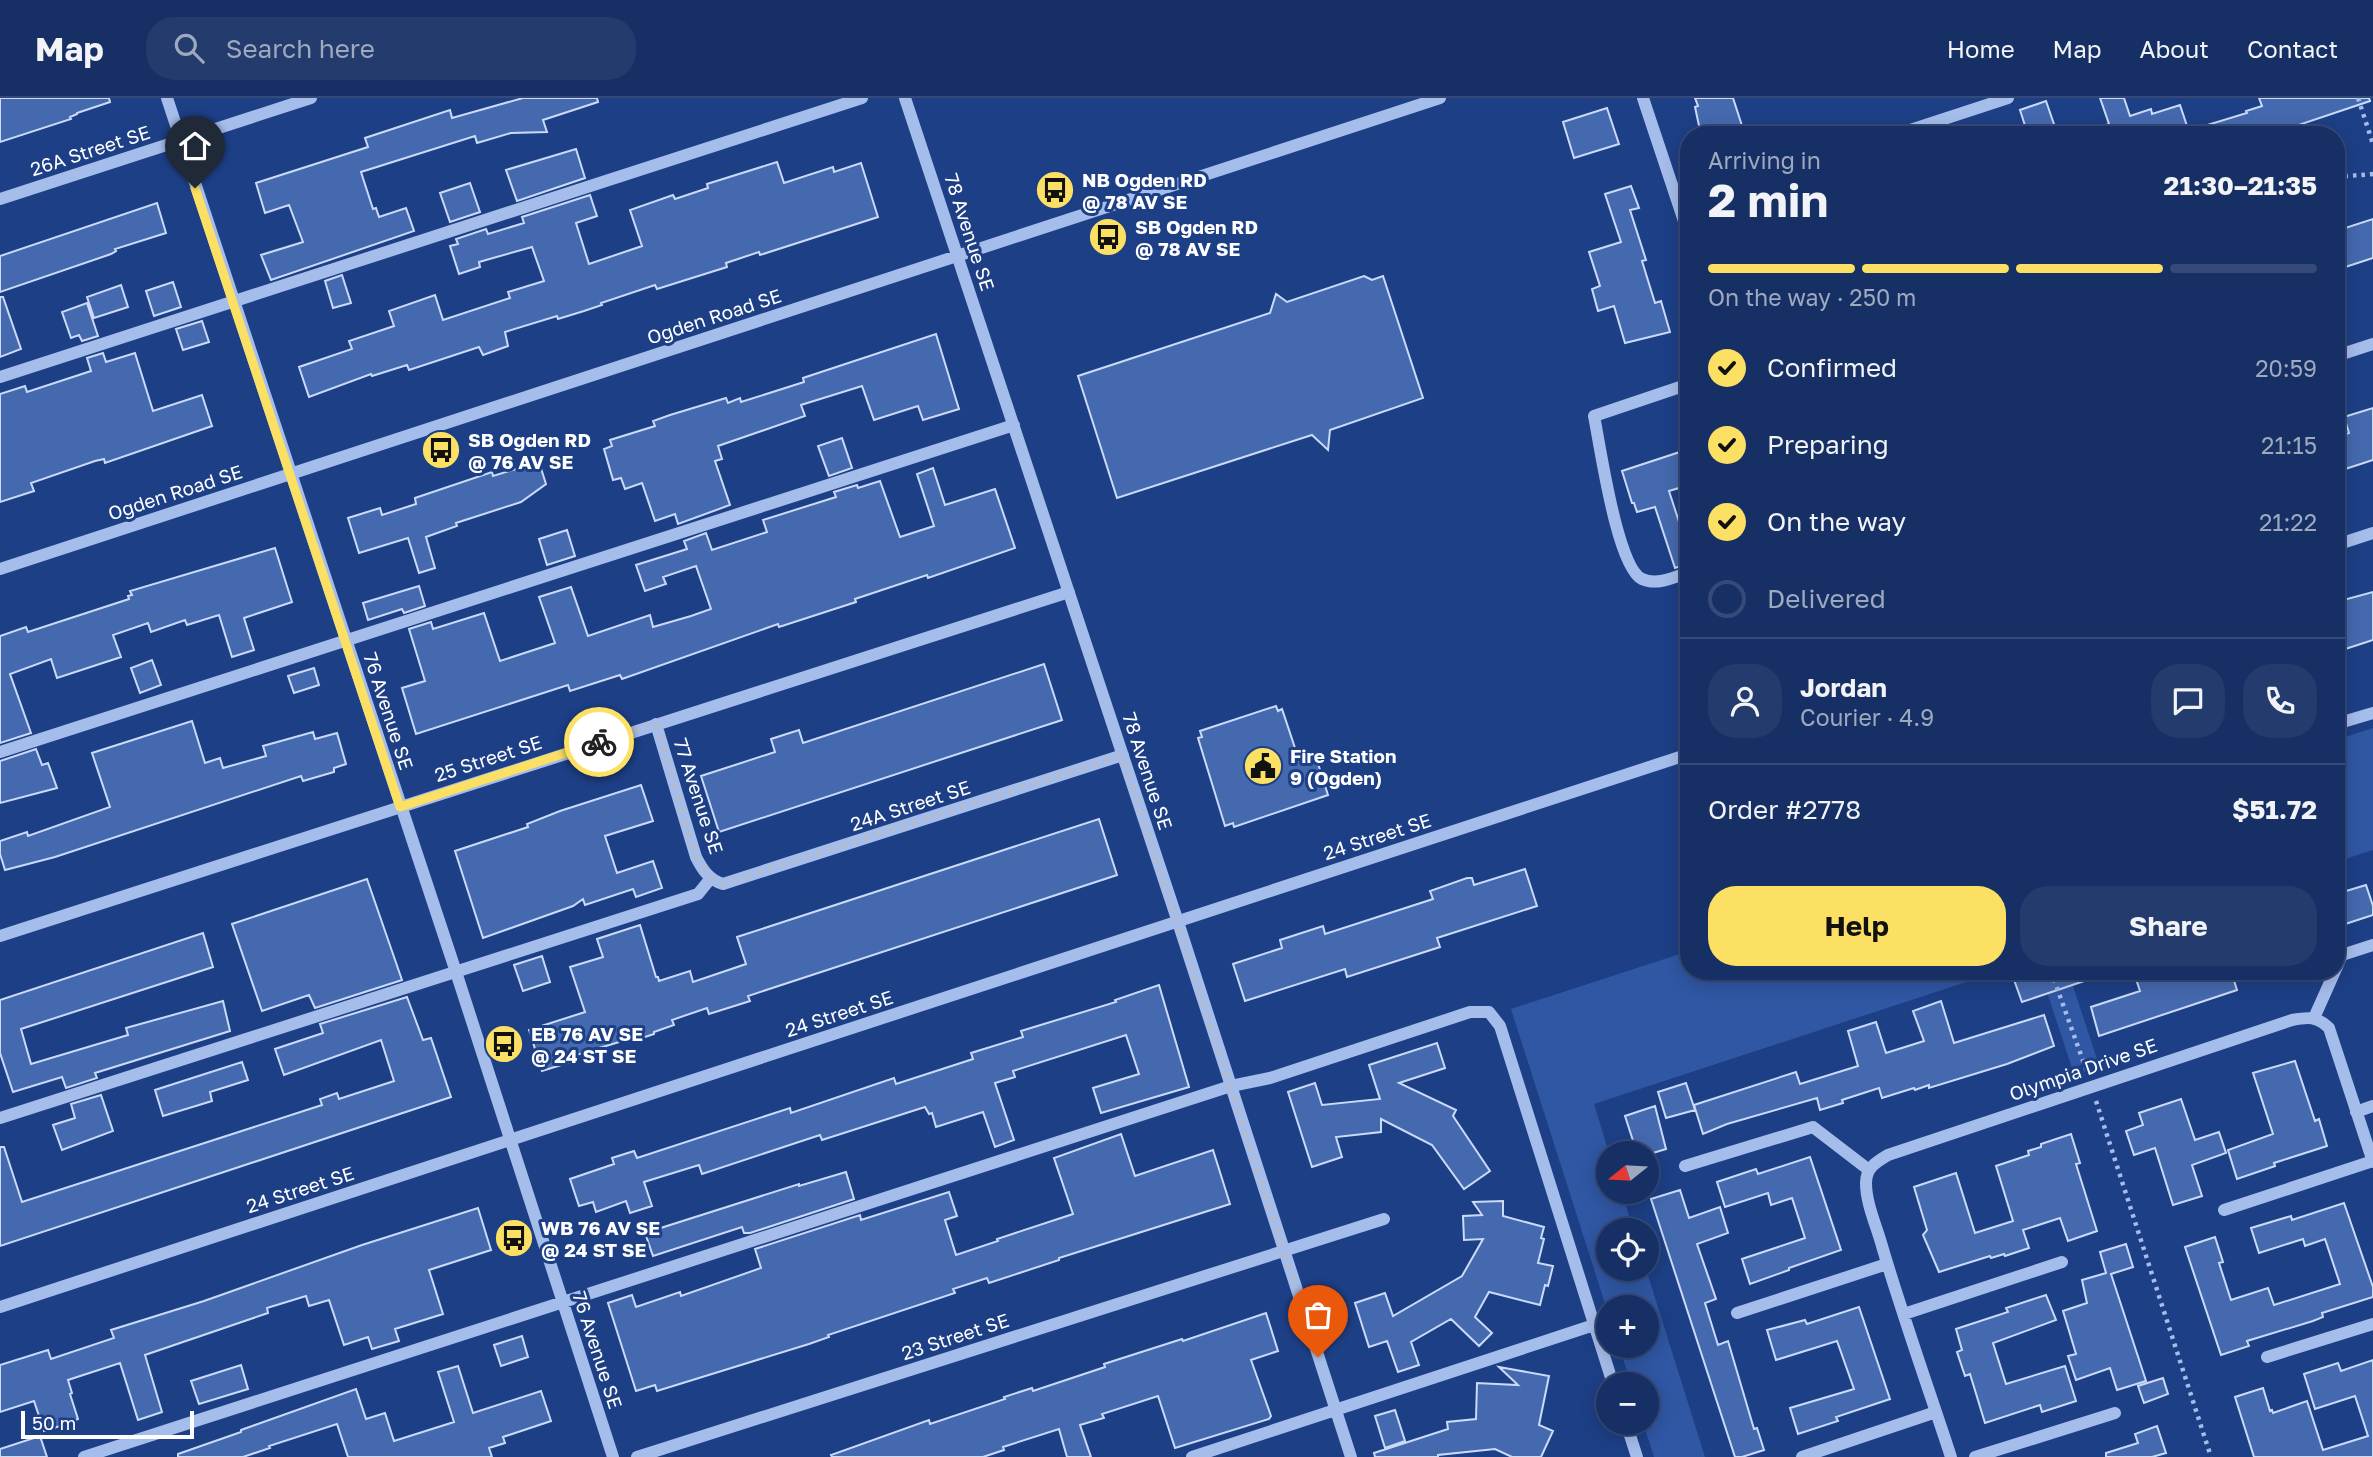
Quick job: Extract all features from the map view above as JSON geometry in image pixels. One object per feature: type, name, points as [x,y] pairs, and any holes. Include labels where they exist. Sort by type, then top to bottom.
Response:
[{"type":"street","name":"76 Avenue SE","points":[[167,98],[613,1457]]},
{"type":"street","name":"26A Street SE","points":[[0,199],[311,98]]},
{"type":"street","points":[[0,377],[862,98]]},
{"type":"street","name":"78 Avenue SE","points":[[905,98],[1178,922],[1351,1457]]},
{"type":"street","name":"Ogden Road SE","points":[[0,569],[1440,98]]},
{"type":"street","points":[[1643,98],[1680,194]]},
{"type":"street","points":[[1922,126],[2008,98]]},
{"type":"street","points":[[2345,353],[2373,344]]},
{"type":"street","points":[[1680,387],[1594,416],[1605,483],[1631,568],[1642,579],[1660,582],[1680,575]]},
{"type":"street","points":[[0,752],[1014,425]]},
{"type":"street","points":[[2345,542],[2373,533]]},
{"type":"street","name":"25 Street SE","points":[[0,936],[1069,592]]},
{"type":"street","points":[[2345,721],[2373,713]]},
{"type":"street","name":"77 Avenue SE","points":[[656,723],[696,857],[711,878]]},
{"type":"street","name":"24A Street SE","points":[[711,878],[723,884],[731,883],[1122,755]]},
{"type":"street","name":"24 Street SE","points":[[0,1307],[1680,757]]},
{"type":"street","points":[[0,1118],[698,894],[711,878]]},
{"type":"street","points":[[2345,954],[2373,945]]},
{"type":"street","points":[[2224,1210],[2373,1162],[2329,1028],[2321,1020],[2314,1018],[2331,980]]},
{"type":"street","points":[[84,1457],[1231,1086],[1270,1078],[1470,1012],[1489,1012],[1500,1026],[1609,1372]]},
{"type":"street","name":"Olympia Drive SE","points":[[1869,1170],[1875,1162],[1888,1155],[2292,1020],[2314,1018]]},
{"type":"street","points":[[2356,1112],[2373,1106]]},
{"type":"street","points":[[1685,1166],[1813,1127],[1869,1170],[1866,1183],[1887,1264],[1951,1457]]},
{"type":"street","name":"23 Street SE","points":[[637,1457],[1384,1219]]},
{"type":"street","points":[[1904,1314],[2063,1262]]},
{"type":"street","points":[[1737,1313],[1887,1264]]},
{"type":"street","points":[[2267,1357],[2373,1324]]},
{"type":"street","points":[[1192,1457],[1594,1325]]},
{"type":"street","points":[[1802,1457],[1936,1412]]},
{"type":"street","points":[[1975,1457],[2115,1413]]},
{"type":"street","points":[[1630,1435],[1637,1457]]},
{"type":"path","points":[[2358,98],[2373,144]]},
{"type":"path","points":[[2345,176],[2373,174]]},
{"type":"path","points":[[2054,980],[2211,1457]]},
{"type":"shaded area","points":[[2373,728],[2373,850],[2345,859],[2345,737]]},
{"type":"shaded area","points":[[1680,954],[1680,980],[1973,980],[1594,1104],[1605,1141],[1596,1141],[1596,1204],[1625,1204],[1630,1218],[1596,1218],[1596,1275],[1511,1009]]},
{"type":"shaded area","points":[[2043,980],[2071,980],[2097,1059],[2072,1068]]},
{"type":"shaded area","points":[[1598,1281],[1650,1281],[1654,1295],[1602,1295]]},
{"type":"shaded area","points":[[1659,1310],[1705,1457],[1654,1457],[1647,1435],[1659,1435],[1659,1372],[1627,1372],[1623,1358],[1659,1358]]},
{"type":"building","points":[[0,98],[109,98],[110,102],[77,113],[70,117],[71,119],[0,142]]},
{"type":"building","points":[[523,98],[597,98],[598,102],[543,120],[547,132],[511,133],[477,143],[475,136],[361,172],[373,209],[376,208],[379,217],[406,208],[414,231],[271,280],[261,255],[303,242],[289,205],[265,213],[256,183],[368,147],[365,138],[450,110],[452,118]]},
{"type":"building","points":[[1695,98],[1733,98],[1742,126],[1699,126],[1695,107],[1698,106]]},
{"type":"building","points":[[2100,98],[2124,98],[2130,116],[2151,109],[2152,114],[2180,105],[2187,126],[2103,126],[2109,124]]},
{"type":"building","points":[[2259,98],[2369,98],[2370,101],[2296,126],[2204,126],[2262,106]]},
{"type":"building","points":[[2046,101],[2055,126],[2025,126],[2020,110]]},
{"type":"building","points":[[1607,108],[1619,144],[1574,158],[1563,122]]},
{"type":"building","points":[[576,149],[585,178],[517,201],[506,170]]},
{"type":"building","points":[[777,162],[784,183],[833,167],[834,172],[861,163],[878,217],[760,255],[759,252],[726,263],[727,267],[657,289],[655,285],[584,311],[558,319],[557,316],[505,332],[508,346],[483,355],[479,347],[409,370],[407,365],[372,376],[371,374],[309,397],[299,367],[352,349],[349,341],[394,326],[389,311],[435,295],[443,320],[510,298],[508,292],[544,281],[532,247],[479,262],[480,267],[459,274],[450,246],[458,244],[456,239],[486,229],[488,234],[524,223],[522,217],[590,195],[597,216],[576,223],[589,264],[642,246],[630,210],[673,195],[675,199],[708,188],[707,184]]},
{"type":"building","points":[[470,183],[480,212],[450,222],[440,193]]},
{"type":"building","points":[[1631,186],[1639,208],[1630,210],[1646,260],[1642,261],[1655,303],[1661,301],[1670,332],[1625,343],[1614,306],[1598,311],[1592,289],[1600,286],[1589,252],[1621,242],[1605,194]]},
{"type":"building","points":[[157,203],[166,233],[0,292],[0,256]]},
{"type":"building","points":[[2373,219],[2373,258],[2345,267],[2345,228]]},
{"type":"building","points":[[342,275],[351,303],[333,308],[325,281]]},
{"type":"building","points":[[1364,276],[1372,280],[1383,276],[1423,398],[1330,430],[1328,450],[1312,435],[1117,498],[1078,376],[1270,313],[1276,294],[1287,302]]},
{"type":"building","points":[[173,282],[181,307],[154,316],[146,291]]},
{"type":"building","points":[[121,285],[128,307],[94,318],[87,297]]},
{"type":"building","points":[[0,297],[3,297],[21,349],[0,357]]},
{"type":"building","points":[[87,303],[98,336],[82,341],[79,335],[71,338],[62,312]]},
{"type":"building","points":[[202,321],[209,342],[183,350],[176,329]]},
{"type":"building","points":[[936,334],[959,409],[923,420],[918,406],[874,420],[862,386],[801,405],[805,416],[718,446],[722,459],[715,461],[730,505],[678,524],[675,514],[655,521],[642,483],[625,489],[621,478],[613,480],[604,449],[612,446],[610,440],[655,426],[653,421],[670,415],[726,398],[728,403],[740,398],[741,402],[804,382],[803,378]]},
{"type":"building","points":[[103,353],[106,362],[135,353],[153,411],[202,395],[212,426],[105,463],[104,459],[95,461],[31,483],[34,491],[0,502],[0,394],[25,386],[27,392],[91,371],[87,358]]},
{"type":"building","points":[[2373,408],[2373,460],[2345,469],[2345,435],[2349,433],[2345,417]]},
{"type":"building","points":[[842,438],[852,468],[829,476],[818,446]]},
{"type":"building","points":[[1680,452],[1680,488],[1669,491],[1680,525],[1680,566],[1675,568],[1655,507],[1637,512],[1622,471]]},
{"type":"building","points":[[539,462],[546,484],[521,502],[456,523],[457,526],[426,537],[435,568],[419,573],[408,538],[359,553],[348,518],[380,508],[382,515],[416,504],[415,498],[492,472],[493,476]]},
{"type":"building","points":[[933,468],[945,505],[995,489],[1015,548],[928,578],[927,575],[855,599],[856,602],[779,627],[778,624],[622,679],[620,675],[570,691],[568,685],[416,734],[402,688],[425,681],[409,629],[431,622],[433,629],[484,613],[500,661],[555,643],[539,597],[571,587],[588,636],[650,615],[653,627],[691,616],[711,609],[696,566],[663,577],[666,584],[645,591],[636,565],[687,549],[684,541],[706,533],[712,550],[767,532],[763,520],[836,497],[834,492],[880,481],[900,537],[934,526],[917,474]]},
{"type":"building","points":[[567,530],[575,556],[547,565],[539,539]]},
{"type":"building","points":[[275,548],[292,602],[244,618],[254,650],[232,657],[219,615],[187,625],[185,620],[151,632],[148,623],[113,635],[121,657],[57,678],[51,659],[10,674],[31,733],[0,743],[0,636],[26,627],[28,632],[129,599],[128,596],[132,595],[130,591]]},
{"type":"building","points":[[419,586],[425,606],[404,613],[402,609],[368,620],[363,603]]},
{"type":"building","points":[[2373,592],[2373,640],[2345,649],[2345,600]]},
{"type":"building","points":[[152,660],[161,685],[140,693],[131,668]]},
{"type":"building","points":[[1044,664],[1062,720],[719,832],[701,776],[775,752],[771,739],[799,730],[803,743]]},
{"type":"building","points":[[314,668],[319,685],[294,693],[288,676]]},
{"type":"building","name":"Fire Station 9 (Ogden)","points":[[1276,706],[1278,711],[1282,709],[1299,760],[1315,754],[1328,795],[1234,827],[1233,823],[1225,826],[1198,738],[1202,737],[1200,731]]},
{"type":"building","points":[[192,721],[205,763],[220,758],[223,768],[266,756],[263,746],[313,732],[315,739],[337,733],[346,764],[334,768],[334,772],[303,781],[301,776],[55,857],[5,870],[0,854],[0,841],[27,832],[28,836],[110,807],[92,753]]},
{"type":"building","points":[[36,749],[42,765],[48,763],[57,788],[0,803],[0,761]]},
{"type":"building","points":[[641,785],[653,821],[605,836],[617,873],[653,861],[662,888],[636,897],[633,889],[585,905],[583,899],[573,906],[483,938],[455,851],[528,827],[527,824],[560,811]]},
{"type":"building","points":[[1099,819],[1117,875],[748,996],[750,1001],[709,1014],[707,1008],[672,1020],[674,1025],[654,1034],[573,1056],[574,1061],[542,1071],[529,1030],[585,1012],[570,967],[603,957],[597,939],[640,925],[659,981],[690,971],[693,982],[746,964],[737,937]]},
{"type":"building","points":[[1525,869],[1537,906],[1437,938],[1440,947],[1347,977],[1345,969],[1245,1001],[1233,964],[1282,948],[1280,940],[1323,926],[1325,934],[1433,899],[1430,891],[1467,878],[1472,878],[1474,885]]},
{"type":"building","points":[[367,879],[402,980],[315,1008],[309,995],[262,1011],[232,924]]},
{"type":"building","points":[[2366,885],[2373,915],[2345,924],[2345,891]]},
{"type":"building","points":[[203,933],[213,967],[21,1029],[31,1064],[128,1035],[126,1028],[223,1001],[230,1031],[95,1073],[97,1078],[66,1088],[62,1077],[13,1092],[0,1053],[0,1000]]},
{"type":"building","points":[[542,956],[550,982],[523,991],[514,965]]},
{"type":"building","points":[[2014,980],[2087,980],[2022,1002]]},
{"type":"building","points":[[2136,980],[2234,980],[2237,990],[2099,1036],[2091,1007],[2140,991]]},
{"type":"building","points":[[1159,985],[1189,1087],[1101,1113],[1093,1088],[1139,1074],[1126,1035],[1013,1071],[1015,1077],[995,1083],[1014,1140],[995,1147],[983,1112],[936,1127],[932,1113],[929,1114],[925,1107],[822,1140],[820,1135],[702,1174],[699,1165],[644,1182],[652,1206],[630,1213],[626,1201],[596,1212],[593,1202],[579,1206],[570,1179],[614,1164],[612,1158],[634,1151],[637,1158],[790,1108],[791,1113],[894,1078],[896,1084],[973,1059],[971,1053],[1023,1037],[1021,1031],[1116,1002],[1115,1000]]},
{"type":"building","points":[[407,997],[423,1040],[431,1038],[451,1097],[0,1246],[0,1147],[4,1147],[22,1202],[322,1105],[320,1099],[337,1093],[339,1099],[394,1081],[381,1040],[284,1075],[275,1049],[323,1033],[320,1024]]},
{"type":"building","points":[[1941,1001],[1954,1043],[2044,1015],[2054,1046],[1929,1088],[1929,1085],[1915,1090],[1914,1088],[1882,1098],[1879,1088],[1820,1110],[1817,1098],[1727,1124],[1703,1134],[1694,1105],[1796,1072],[1800,1084],[1858,1066],[1848,1031],[1876,1022],[1886,1053],[1924,1041],[1913,1011]]},
{"type":"building","points":[[1437,1043],[1445,1068],[1399,1083],[1456,1110],[1453,1116],[1490,1171],[1464,1189],[1432,1145],[1381,1119],[1381,1132],[1336,1137],[1342,1157],[1312,1167],[1288,1092],[1315,1083],[1322,1105],[1380,1099],[1369,1065]]},
{"type":"building","points":[[2295,1061],[2315,1121],[2319,1119],[2327,1146],[2274,1163],[2275,1166],[2237,1179],[2228,1150],[2273,1134],[2253,1073]]},
{"type":"building","points":[[242,1062],[248,1080],[210,1092],[212,1101],[163,1116],[155,1090]]},
{"type":"building","points":[[1686,1083],[1695,1110],[1666,1118],[1658,1092]]},
{"type":"building","points":[[101,1095],[113,1131],[62,1150],[53,1125],[75,1118],[71,1104]]},
{"type":"building","points":[[2181,1099],[2195,1140],[2219,1132],[2226,1153],[2192,1165],[2202,1196],[2173,1205],[2155,1148],[2134,1155],[2126,1131],[2143,1125],[2139,1113]]},
{"type":"building","points":[[1655,1106],[1666,1149],[1659,1151],[1659,1141],[1633,1141],[1625,1116]]},
{"type":"building","points":[[1121,1134],[1135,1176],[1213,1150],[1230,1204],[989,1283],[987,1278],[953,1289],[955,1293],[828,1335],[829,1337],[809,1344],[657,1391],[655,1385],[636,1391],[608,1303],[632,1295],[636,1307],[680,1292],[681,1296],[761,1268],[755,1249],[860,1215],[861,1220],[949,1192],[957,1216],[945,1220],[956,1255],[1073,1214],[1054,1158]]},
{"type":"building","points":[[2071,1134],[2080,1163],[2076,1164],[2097,1231],[2068,1241],[2060,1218],[2023,1230],[2029,1248],[2005,1256],[1990,1256],[1939,1272],[1923,1235],[1927,1230],[1914,1187],[1956,1173],[1975,1233],[2013,1221],[1996,1166],[2029,1155],[2028,1151],[2041,1147],[2041,1144]]},
{"type":"building","points":[[1810,1157],[1841,1250],[1750,1284],[1742,1259],[1805,1238],[1792,1198],[1771,1205],[1768,1193],[1725,1207],[1717,1182],[1756,1169],[1758,1174]]},
{"type":"building","points":[[846,1172],[854,1199],[750,1233],[744,1233],[742,1227],[653,1256],[645,1233],[799,1184]]},
{"type":"building","points":[[1680,1190],[1689,1218],[1720,1207],[1728,1233],[1697,1244],[1716,1299],[1705,1303],[1718,1345],[1728,1341],[1754,1429],[1757,1428],[1764,1450],[1735,1457],[1653,1204],[1659,1204],[1659,1197]]},
{"type":"building","points":[[1503,1201],[1503,1216],[1544,1227],[1538,1263],[1553,1266],[1540,1305],[1489,1292],[1475,1317],[1492,1333],[1479,1346],[1451,1319],[1411,1342],[1419,1365],[1398,1372],[1387,1341],[1369,1347],[1355,1303],[1385,1293],[1393,1316],[1462,1276],[1483,1239],[1464,1240],[1463,1216],[1482,1215],[1473,1202]]},
{"type":"building","points":[[2344,1203],[2373,1287],[2373,1297],[2322,1313],[2323,1317],[2313,1321],[2247,1341],[2249,1346],[2221,1355],[2185,1247],[2215,1237],[2223,1262],[2219,1263],[2231,1300],[2268,1288],[2274,1305],[2340,1284],[2325,1239],[2305,1246],[2303,1239],[2259,1253],[2251,1228],[2291,1216],[2292,1220]]},
{"type":"building","points":[[478,1208],[491,1250],[429,1270],[443,1314],[395,1329],[399,1341],[372,1349],[368,1337],[344,1345],[329,1300],[309,1306],[306,1296],[267,1308],[268,1313],[145,1355],[162,1412],[138,1420],[120,1363],[68,1380],[78,1419],[70,1423],[44,1431],[34,1401],[0,1412],[0,1365],[48,1350],[51,1359],[114,1338],[111,1330]]},
{"type":"building","points":[[2126,1244],[2133,1267],[2111,1274],[2146,1381],[2117,1390],[2110,1368],[2076,1380],[2068,1356],[2076,1354],[2063,1311],[2087,1303],[2082,1280],[2106,1273],[2100,1252]]},
{"type":"building","points":[[2046,1295],[2056,1320],[1993,1343],[2006,1384],[2065,1366],[2076,1401],[2042,1412],[2040,1405],[1985,1423],[1970,1374],[1965,1376],[1957,1352],[1962,1350],[1956,1329],[2008,1312],[2006,1308]]},
{"type":"building","points":[[1859,1307],[1890,1399],[1836,1417],[1838,1421],[1798,1434],[1790,1408],[1854,1389],[1837,1341],[1776,1360],[1767,1330],[1805,1320],[1807,1324]]},
{"type":"building","points":[[1266,1313],[1278,1351],[1251,1360],[1271,1416],[1269,1419],[1175,1448],[1158,1396],[1102,1414],[1104,1418],[1080,1425],[1091,1457],[1067,1457],[1059,1429],[1003,1447],[1004,1450],[983,1457],[831,1455],[929,1420],[930,1424],[1005,1399],[1004,1397],[1032,1388],[1033,1391],[1105,1367],[1104,1364]]},
{"type":"building","points":[[522,1336],[528,1357],[501,1366],[494,1345]]},
{"type":"building","points":[[2373,1360],[2373,1457],[2254,1457],[2235,1397],[2263,1388],[2273,1413],[2307,1401],[2323,1450],[2368,1436],[2355,1396],[2315,1409],[2304,1374],[2338,1363],[2341,1371]]},
{"type":"building","points":[[241,1365],[248,1389],[199,1404],[191,1381]]},
{"type":"building","points":[[458,1366],[473,1413],[541,1391],[551,1421],[503,1437],[505,1443],[489,1448],[492,1457],[348,1457],[337,1424],[243,1457],[178,1457],[178,1454],[356,1389],[366,1419],[385,1413],[394,1441],[454,1422],[438,1372]]},
{"type":"building","points":[[1499,1367],[1549,1376],[1539,1425],[1553,1431],[1541,1457],[1512,1457],[1495,1449],[1438,1457],[1375,1457],[1374,1453],[1448,1429],[1447,1422],[1476,1419],[1477,1383],[1518,1385]]},
{"type":"building","points":[[2163,1378],[2168,1394],[2144,1403],[2138,1386]]},
{"type":"building","points":[[1395,1410],[1405,1441],[1385,1448],[1375,1416]]},
{"type":"building","points":[[2157,1426],[2166,1453],[2152,1457],[2106,1457],[2106,1453],[2138,1443],[2135,1434]]},
{"type":"building","points":[[40,1436],[47,1457],[0,1457],[0,1449]]},
{"type":"way so far","points":[[599,742],[656,723],[696,857],[705,873],[723,884],[1122,755],[1318,1357]]},
{"type":"place","name":"NB Ogden RD @ 78 AV SE","points":[[1055,190]]},
{"type":"place","name":"SB Ogden RD @ 78 AV SE","points":[[1108,237]]},
{"type":"place","name":"SB Ogden RD @ 76 AV SE","points":[[441,450]]},
{"type":"place","name":"Fire Station 9 (Ogden)","points":[[1263,766]]},
{"type":"place","name":"EB 76 AV SE @ 24 ST SE","points":[[504,1044]]},
{"type":"place","name":"WB 76 AV SE @ 24 ST SE","points":[[514,1238]]},
{"type":"route","points":[[195,188],[400,807],[599,742]]}]
